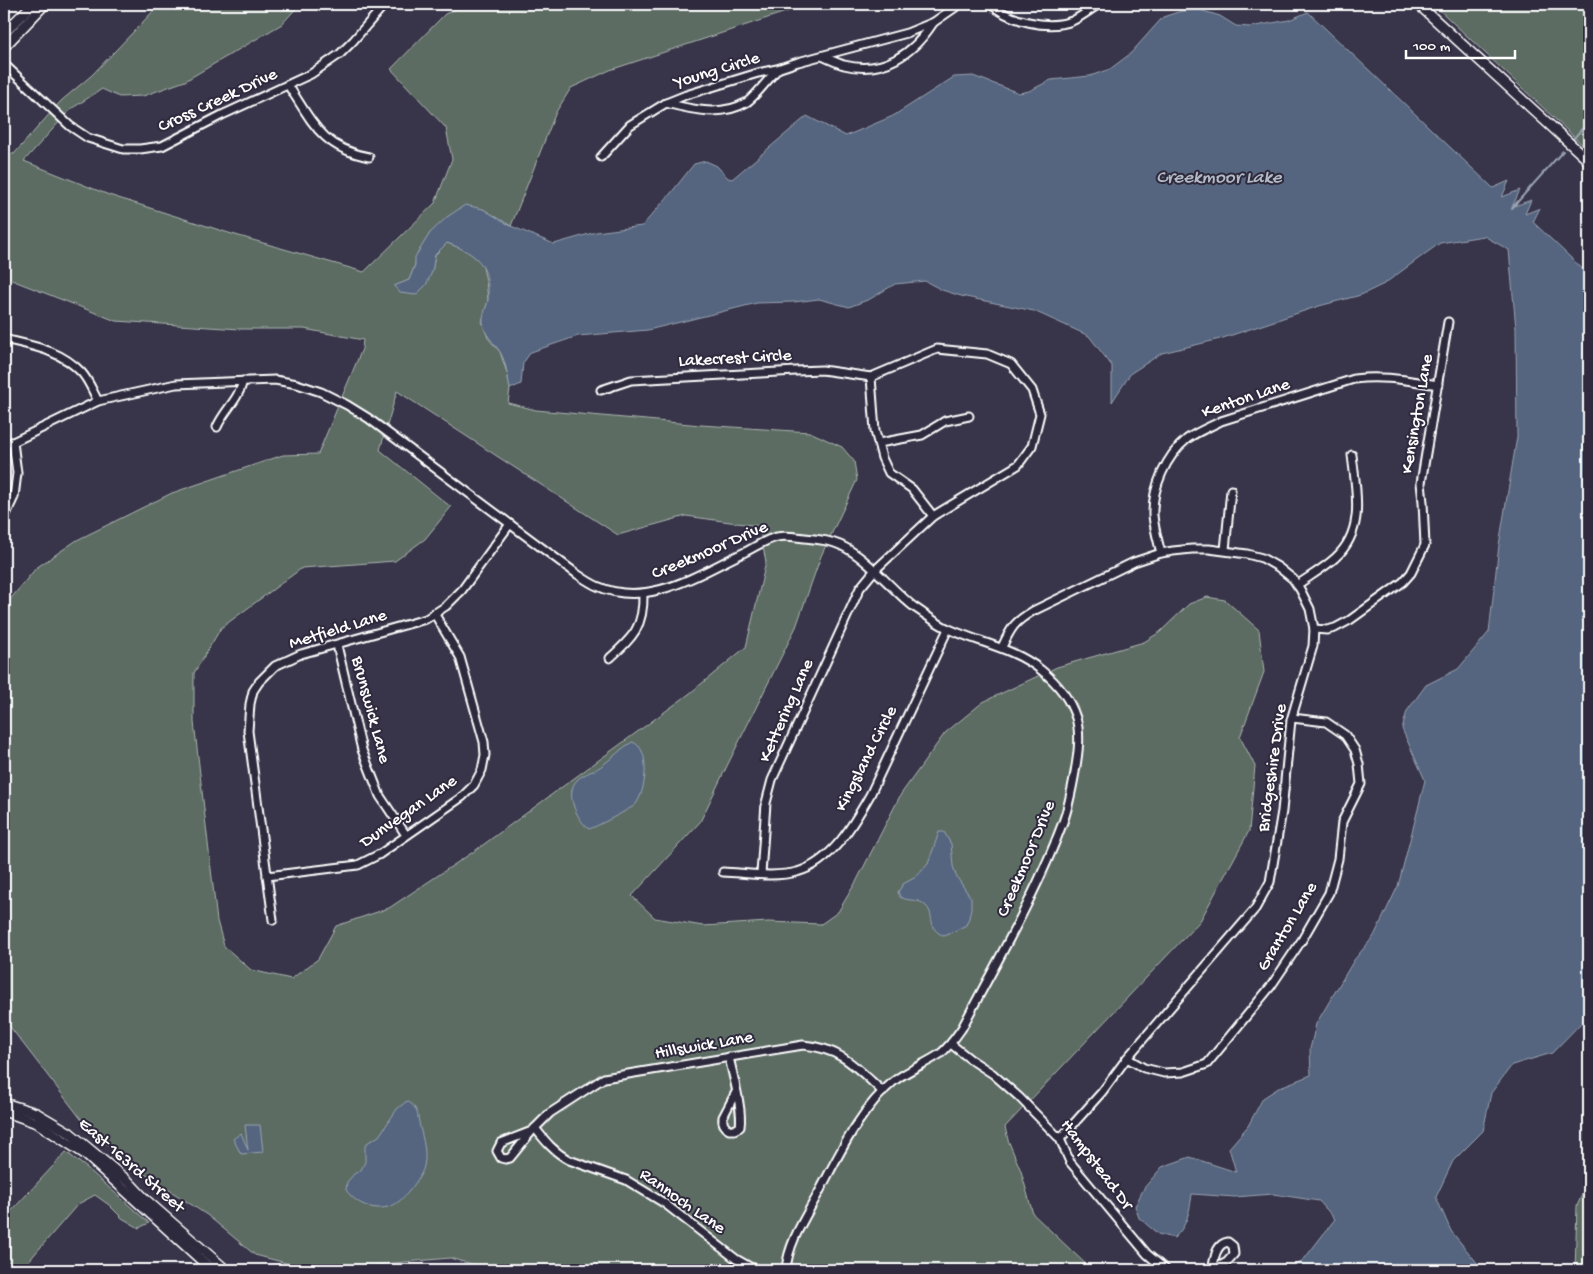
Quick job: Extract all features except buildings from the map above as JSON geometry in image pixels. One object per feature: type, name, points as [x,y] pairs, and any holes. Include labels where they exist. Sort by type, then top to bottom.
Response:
[{"type":"street","points":[[4,33],[33,4]]},
{"type":"street","points":[[4,47],[45,4]]},
{"type":"street","name":"Cross Creek Drive","points":[[4,64],[70,126],[88,138],[123,149],[162,146],[222,115],[311,74],[340,54],[385,4]]},
{"type":"street","name":"Young Circle","points":[[601,157],[630,125],[666,103],[758,73],[777,70],[907,33],[934,22],[960,4]]},
{"type":"street","points":[[991,4],[998,11],[1017,20],[1049,24],[1072,21],[1099,4]]},
{"type":"street","points":[[1418,4],[1589,161]]},
{"type":"street","name":"Young Circle","points":[[822,56],[844,65],[865,68],[887,64],[906,54],[926,35],[934,22]]},
{"type":"street","name":"Young Circle","points":[[666,103],[708,112],[729,109],[748,101],[777,70]]},
{"type":"street","points":[[288,85],[325,138],[355,154],[370,157]]},
{"type":"street","name":"Kensington Lane","points":[[1314,629],[1327,630],[1335,628],[1350,620],[1403,582],[1419,559],[1425,545],[1420,483],[1448,322]]},
{"type":"street","points":[[4,339],[52,351],[71,363],[83,375],[98,401]]},
{"type":"street","points":[[874,571],[933,516],[1018,465],[1032,446],[1040,414],[1032,390],[1011,364],[987,354],[937,349],[870,377],[876,431],[882,458],[889,473],[912,489],[933,516]]},
{"type":"street","name":"Lakecrest Circle","points":[[601,390],[631,380],[796,371],[822,370],[870,377]]},
{"type":"street","name":"Kenton Lane","points":[[1161,553],[1153,515],[1155,492],[1163,471],[1174,453],[1186,440],[1201,430],[1222,421],[1354,379],[1390,377],[1438,385]]},
{"type":"street","points":[[217,427],[222,415],[232,405],[241,390],[243,380]]},
{"type":"street","name":"Creekmoor Drive","points":[[4,444],[13,442],[98,401],[176,384],[243,380],[274,380],[297,384],[321,392],[348,405],[368,418],[577,574],[596,586],[615,592],[643,594],[663,590],[682,583],[777,537],[819,539],[841,545],[866,562],[914,606],[948,629],[1019,656],[1041,670],[1060,688],[1076,719],[1079,738],[1078,757],[1064,819],[1026,905],[962,1028],[951,1044],[941,1053],[895,1081],[864,1115],[841,1151],[792,1244],[786,1262],[786,1270]]},
{"type":"street","points":[[878,443],[922,435],[945,421],[969,416]]},
{"type":"street","points":[[4,519],[14,497],[17,473],[13,442]]},
{"type":"street","points":[[1297,585],[1335,557],[1353,534],[1358,510],[1352,455]]},
{"type":"street","points":[[1225,550],[1231,490]]},
{"type":"street","name":"Metfield Lane","points":[[273,920],[248,731],[253,691],[275,666],[301,654],[426,619],[446,606],[462,590],[510,524]]},
{"type":"street","name":"Bridgeshire Drive","points":[[1002,648],[1014,625],[1033,611],[1134,562],[1161,553],[1192,549],[1225,550],[1247,554],[1262,558],[1278,566],[1297,585],[1310,609],[1314,629],[1314,646],[1292,718],[1282,811],[1270,882],[1255,909],[1127,1058],[1102,1092],[1060,1139]]},
{"type":"street","name":"Kettering Lane","points":[[761,874],[766,803],[772,780],[860,588],[874,571]]},
{"type":"street","points":[[610,658],[624,645],[638,626],[643,608],[643,594]]},
{"type":"street","name":"Dunvegan Lane","points":[[268,876],[358,864],[380,854],[462,797],[474,785],[482,770],[485,755],[484,742],[460,657],[434,613]]},
{"type":"street","name":"Kingsland Circle","points":[[723,872],[761,874],[795,872],[809,868],[822,860],[846,832],[870,795],[948,629]]},
{"type":"street","name":"Brunswick Lane","points":[[337,645],[362,750],[380,796],[406,835]]},
{"type":"street","name":"Granton Lane","points":[[1127,1058],[1144,1068],[1164,1073],[1183,1072],[1207,1064],[1271,986],[1302,940],[1329,892],[1338,859],[1342,822],[1361,784],[1359,764],[1355,750],[1345,735],[1326,722],[1292,718]]},
{"type":"street","name":"Hampstead Dr","points":[[951,1044],[993,1074],[1019,1097],[1060,1139],[1070,1162],[1147,1254],[1166,1270]]},
{"type":"street","name":"Hillswick Lane","points":[[533,1130],[550,1113],[604,1078],[803,1045],[818,1046],[832,1050],[854,1065],[883,1092]]},
{"type":"street","points":[[729,1058],[736,1092],[741,1120],[740,1127],[729,1130],[722,1121],[736,1092]]},
{"type":"street","name":"East 163rd Street","points":[[4,1103],[36,1113],[70,1132],[129,1182],[146,1200],[226,1270]]},
{"type":"street","name":"East 163rd Street","points":[[4,1111],[37,1123],[84,1154],[212,1270]]},
{"type":"street","points":[[533,1130],[510,1158],[505,1159],[498,1154],[497,1150],[500,1143],[533,1130]]},
{"type":"street","name":"Rannoch Lane","points":[[533,1130],[560,1155],[626,1180],[664,1204],[736,1259],[750,1267],[762,1270]]},
{"type":"green space","points":[[160,4],[300,4],[282,24],[185,81],[143,96],[119,97],[102,89],[71,109],[24,161],[109,195],[232,234],[364,272],[435,203],[452,159],[446,128],[391,69],[445,14],[466,4],[810,4],[610,70],[571,88],[556,112],[511,226],[483,209],[430,233],[416,257],[409,280],[395,286],[432,272],[435,255],[447,243],[466,250],[482,263],[488,300],[482,322],[488,338],[500,352],[507,373],[510,389],[508,403],[536,410],[701,425],[810,432],[842,447],[854,461],[857,480],[821,556],[796,627],[700,822],[632,896],[655,918],[703,926],[768,922],[821,924],[838,912],[857,880],[901,794],[945,733],[983,702],[1057,667],[1144,642],[1160,632],[1189,604],[1207,597],[1225,600],[1259,630],[1264,672],[1240,737],[1255,766],[1249,831],[1200,921],[1005,1127],[1008,1140],[1021,1171],[1033,1214],[1092,1270],[491,1270],[450,1258],[383,1264],[352,1270],[313,1270],[255,1255],[207,1215],[131,1165],[88,1128],[4,1019],[4,607],[36,568],[77,540],[172,493],[283,455],[318,454],[362,349],[363,340],[304,329],[240,329],[116,321],[4,277],[4,153],[14,154],[61,101],[92,75]],"holes":[[[397,391],[618,535],[686,516],[759,526],[766,562],[746,647],[689,694],[476,850],[389,908],[336,926],[318,959],[291,979],[251,970],[224,946],[217,921],[194,722],[194,673],[221,628],[302,568],[395,561],[425,539],[451,507],[380,450]]]},
{"type":"green space","points":[[1433,4],[1589,4],[1589,151]]},
{"type":"green space","points":[[66,1152],[149,1223],[139,1228],[122,1218],[95,1195],[78,1204],[21,1270],[4,1270],[4,1219]]},
{"type":"green space","points":[[1589,1179],[1589,1270],[1575,1270],[1577,1206]]},
{"type":"water","name":"Creekmoor Lake","points":[[1200,10],[1220,16],[1236,26],[1250,27],[1289,20],[1308,12],[1493,188],[1509,181],[1502,197],[1520,190],[1512,207],[1531,200],[1525,214],[1540,208],[1533,222],[1589,275],[1589,981],[1586,986],[1586,1018],[1552,1053],[1512,1065],[1491,1093],[1483,1131],[1453,1161],[1436,1197],[1451,1231],[1483,1270],[1291,1270],[1305,1258],[1335,1219],[1319,1201],[1273,1194],[1235,1197],[1192,1194],[1185,1223],[1174,1238],[1158,1234],[1139,1218],[1135,1206],[1144,1188],[1162,1167],[1190,1157],[1236,1172],[1229,1148],[1248,1126],[1263,1098],[1280,1087],[1311,1075],[1310,1049],[1316,1024],[1354,960],[1374,936],[1398,886],[1425,780],[1402,729],[1407,711],[1426,685],[1458,669],[1489,632],[1499,545],[1517,437],[1516,329],[1509,250],[1484,236],[1440,243],[1384,284],[1361,295],[1319,306],[1220,339],[1162,353],[1131,373],[1112,402],[1112,366],[1089,336],[1034,311],[961,296],[942,290],[925,281],[895,284],[870,299],[849,307],[819,299],[757,303],[648,330],[578,336],[531,352],[523,363],[521,384],[510,389],[502,356],[487,335],[484,327],[483,317],[488,300],[488,288],[487,278],[480,262],[467,252],[447,243],[435,255],[432,272],[426,285],[416,295],[400,293],[394,286],[409,280],[415,265],[415,257],[430,233],[447,217],[465,205],[483,209],[511,226],[554,244],[596,232],[642,226],[694,164],[706,161],[717,166],[728,178],[732,179],[807,116],[846,136],[893,116],[954,77],[973,76],[1019,93],[1029,91],[1051,80],[1090,76],[1110,69],[1130,54],[1163,17],[1181,11]]},
{"type":"water","points":[[632,742],[638,746],[645,761],[644,781],[639,799],[632,807],[589,829],[580,819],[574,806],[572,799],[573,785],[577,780],[601,766]]},
{"type":"water","points":[[939,832],[944,832],[951,844],[956,876],[971,898],[971,908],[966,925],[945,936],[933,927],[931,914],[926,906],[920,902],[900,897],[898,892],[903,884],[916,877],[928,864]]},
{"type":"water","points":[[407,1101],[414,1106],[418,1115],[425,1151],[424,1166],[420,1176],[401,1200],[385,1208],[366,1206],[346,1190],[347,1182],[354,1174],[361,1170],[365,1162],[365,1146],[367,1143],[379,1136],[397,1109]]},
{"type":"water","points":[[245,1125],[260,1125],[263,1152],[241,1154],[233,1139],[241,1133],[248,1150]]},
{"type":"waterway","points":[[1573,139],[1589,121]]},
{"type":"waterway","points":[[1512,208],[1563,151]]}]
